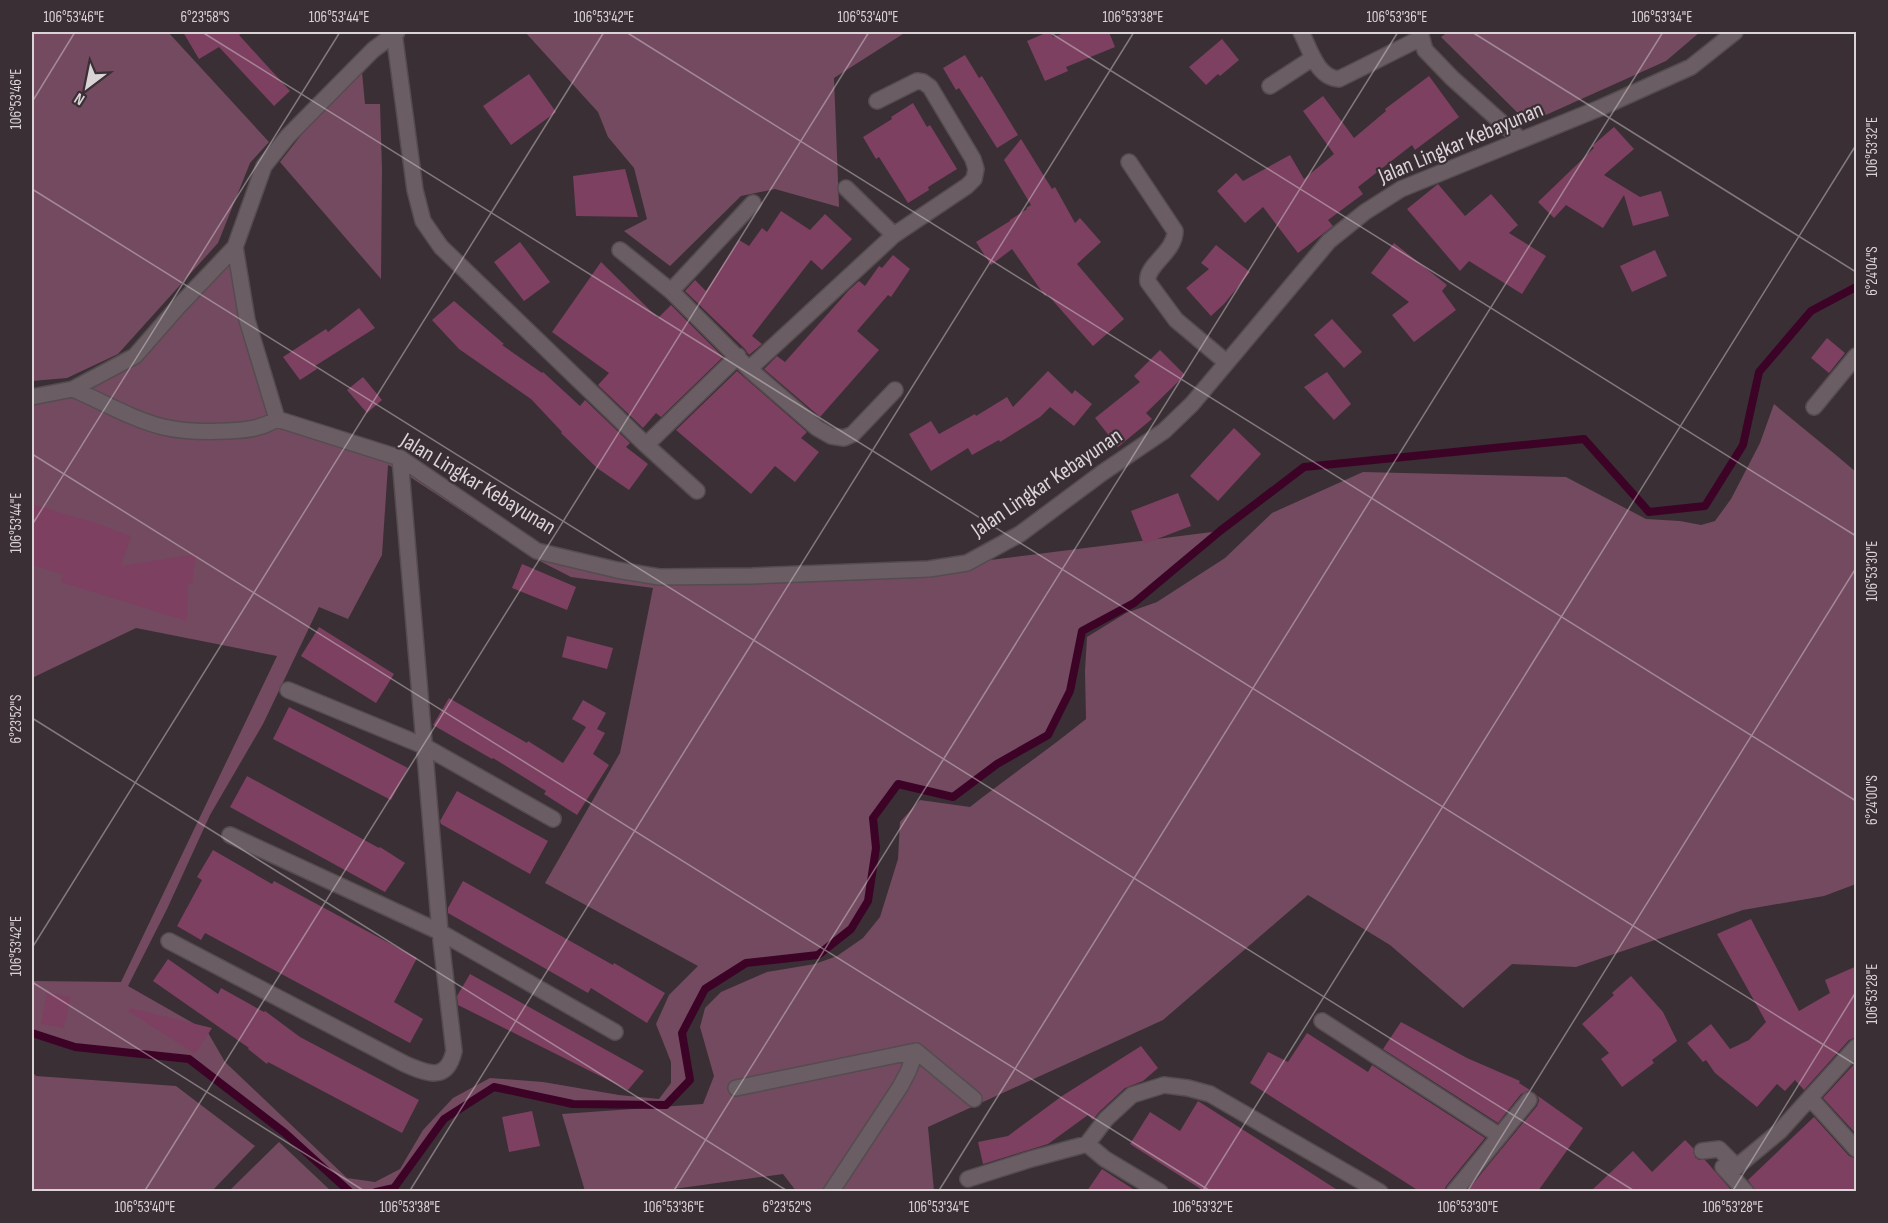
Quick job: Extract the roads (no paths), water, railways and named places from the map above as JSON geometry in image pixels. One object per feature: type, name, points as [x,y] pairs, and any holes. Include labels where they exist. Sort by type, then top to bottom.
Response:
[{"type":"street","points":[[32,397],[74,389],[135,356],[235,247],[264,166],[288,136],[372,47],[396,32],[415,190],[423,221],[441,246],[646,445],[697,491]]},
{"type":"street","points":[[1301,32],[1313,58],[1327,77],[1339,79],[1420,35],[1425,50],[1452,78],[1521,140]]},
{"type":"street","name":"Jalan Lingkar Kebayunan","points":[[277,419],[400,458],[537,551],[617,570],[659,576],[752,576],[929,569],[967,563],[1020,534],[1164,430],[1192,404],[1329,241],[1365,212],[1401,189],[1600,108],[1691,68],[1735,32]]},
{"type":"street","points":[[1270,86],[1313,58]]},
{"type":"street","points":[[749,369],[894,235],[974,179],[976,170],[973,159],[930,87],[924,82],[917,81],[877,101]]},
{"type":"street","points":[[1130,162],[1175,231],[1173,244],[1148,273],[1148,282],[1176,320],[1227,362]]},
{"type":"street","points":[[846,188],[894,235]]},
{"type":"street","points":[[670,291],[753,203]]},
{"type":"street","points":[[74,389],[166,428],[207,432],[253,430],[277,419],[247,320],[235,247]]},
{"type":"street","points":[[620,250],[670,291],[749,369],[817,428],[831,436],[844,438],[853,435],[895,390]]},
{"type":"street","points":[[646,445],[738,356]]},
{"type":"street","points":[[1814,406],[1857,356]]},
{"type":"street","points":[[168,941],[421,1071],[435,1074],[444,1071],[451,1063],[454,1051],[440,932],[400,458]]},
{"type":"street","points":[[288,690],[424,746],[553,819]]},
{"type":"street","points":[[230,835],[440,932],[615,1032]]},
{"type":"street","points":[[1322,1021],[1500,1136]]},
{"type":"street","points":[[1728,1167],[1780,1131],[1857,1047]]},
{"type":"street","points":[[736,1088],[916,1051]]},
{"type":"street","points":[[916,1051],[974,1099]]},
{"type":"street","points":[[831,1191],[900,1087],[916,1051]]},
{"type":"street","points":[[968,1179],[1087,1144],[1106,1119],[1132,1095],[1164,1085],[1210,1094],[1380,1191]]},
{"type":"street","points":[[1811,1099],[1857,1149]]},
{"type":"street","points":[[1454,1191],[1529,1100]]},
{"type":"street","points":[[1087,1144],[1105,1159],[1160,1191]]},
{"type":"street","points":[[1702,1151],[1719,1149],[1728,1167],[1746,1191]]},
{"type":"waterway","points":[[376,1192],[394,1188],[444,1119],[494,1087],[573,1104],[666,1105],[690,1080],[682,1033],[705,989],[746,963],[818,955],[851,929],[868,901],[876,848],[873,818],[898,784],[953,797],[997,764],[1048,735],[1070,691],[1082,631],[1134,603],[1220,531],[1304,467],[1584,439],[1649,512],[1705,506],[1743,445],[1759,372],[1811,311],[1856,287]]},
{"type":"waterway","points":[[32,1033],[75,1047],[189,1059],[285,1133],[350,1192]]}]
